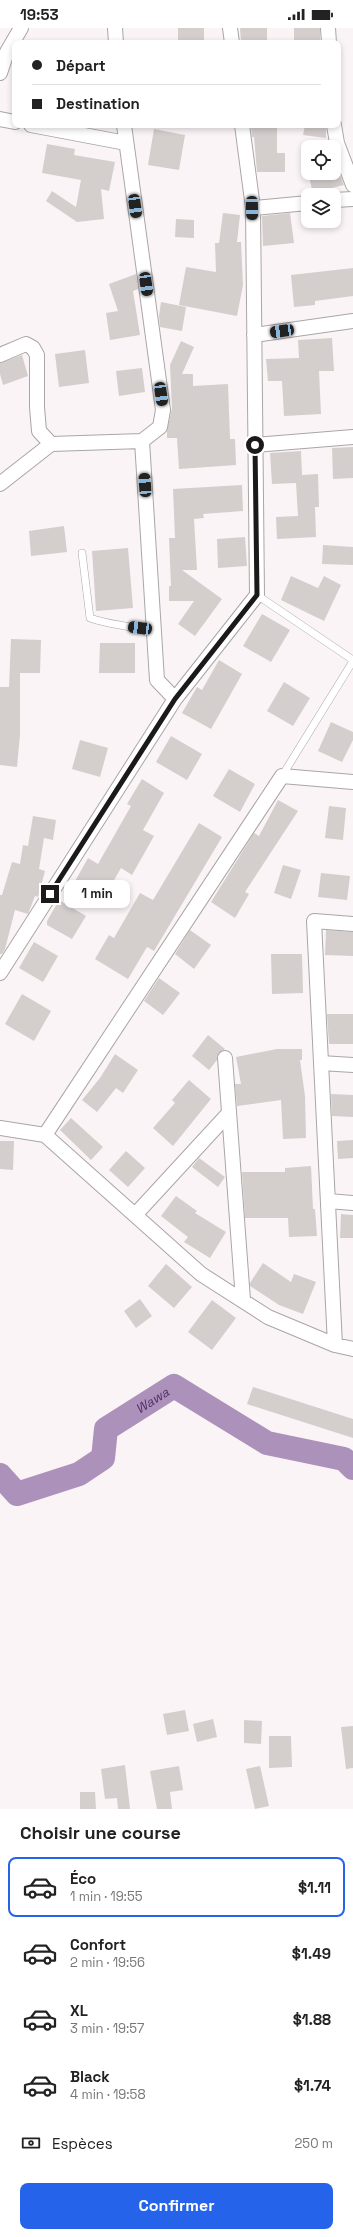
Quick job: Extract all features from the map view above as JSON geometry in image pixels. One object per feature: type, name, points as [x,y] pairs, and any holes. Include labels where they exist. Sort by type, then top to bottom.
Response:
[{"type":"street","points":[[14,40],[21,28]]},
{"type":"street","points":[[115,28],[116,40]]},
{"type":"street","points":[[230,28],[232,40]]},
{"type":"street","points":[[328,28],[329,40]]},
{"type":"street","points":[[0,73],[7,52],[12,43]]},
{"type":"street","points":[[0,119],[12,121]]},
{"type":"street","points":[[47,128],[126,143]]},
{"type":"street","points":[[0,484],[51,444],[142,441],[160,427],[163,410],[124,128]]},
{"type":"street","points":[[0,973],[175,699],[257,595],[252,208],[242,128]]},
{"type":"street","points":[[334,128],[337,143],[353,185]]},
{"type":"street","points":[[341,200],[353,199]]},
{"type":"street","points":[[252,208],[301,204]]},
{"type":"street","points":[[254,334],[353,321]]},
{"type":"street","points":[[0,355],[26,344],[33,348],[37,355],[37,407],[39,431],[51,444]]},
{"type":"street","points":[[255,445],[353,437]]},
{"type":"street","points":[[142,441],[157,680],[175,699]]},
{"type":"street","points":[[45,1135],[282,776],[353,782]]},
{"type":"street","points":[[335,1345],[314,921],[353,924]]},
{"type":"street","points":[[225,1058],[243,1300]]},
{"type":"street","points":[[321,1063],[353,1065]]},
{"type":"street","points":[[135,1215],[229,1113]]},
{"type":"street","points":[[0,1118],[6,1129],[45,1135],[201,1274],[268,1317],[335,1345],[353,1349]]},
{"type":"street","points":[[328,1201],[353,1203]]},
{"type":"lane","points":[[82,553],[90,618],[104,623],[140,628],[155,634]]},
{"type":"lane","points":[[257,595],[353,661],[282,776]]},
{"type":"building","points":[[178,28],[204,28],[204,40],[178,40]]},
{"type":"building","points":[[240,28],[267,28],[267,40],[241,40]]},
{"type":"building","points":[[294,28],[320,28],[320,40],[294,40]]},
{"type":"building","points":[[251,128],[277,128],[277,153],[285,153],[285,172],[257,172],[254,137],[252,137]]},
{"type":"building","points":[[304,128],[326,128],[326,138],[303,135]]},
{"type":"building","points":[[154,129],[185,135],[179,170],[148,165]]},
{"type":"building","points":[[47,144],[75,149],[74,155],[115,162],[109,191],[101,189],[104,219],[77,222],[46,201],[52,191],[76,207],[81,180],[42,173]]},
{"type":"building","points":[[341,178],[344,185],[332,188],[312,188],[310,180],[341,180]]},
{"type":"building","points":[[223,213],[240,215],[237,242],[241,242],[243,285],[237,316],[179,305],[186,267],[216,272],[215,243],[219,243]]},
{"type":"building","points":[[290,213],[294,243],[263,246],[262,216]]},
{"type":"building","points":[[176,219],[194,220],[194,238],[175,237]]},
{"type":"building","points":[[353,268],[353,296],[315,301],[315,305],[294,307],[291,275]]},
{"type":"building","points":[[136,274],[138,289],[133,291],[140,335],[110,340],[106,313],[118,311],[109,284]]},
{"type":"building","points":[[161,302],[186,307],[182,331],[160,327],[159,316]]},
{"type":"building","points":[[332,338],[334,371],[319,371],[321,414],[284,416],[282,381],[268,381],[266,359],[299,358],[298,340]]},
{"type":"building","points":[[181,341],[194,347],[182,374],[193,374],[193,386],[228,384],[230,439],[235,439],[236,465],[179,469],[177,438],[167,438],[167,431],[172,408],[170,365]]},
{"type":"building","points":[[85,350],[89,383],[59,387],[55,354]]},
{"type":"building","points":[[22,355],[28,376],[3,385],[0,374],[0,363]]},
{"type":"building","points":[[142,368],[145,392],[119,396],[116,371]]},
{"type":"building","points":[[353,447],[353,478],[333,479],[332,448]]},
{"type":"building","points":[[301,451],[302,475],[318,474],[319,507],[315,507],[316,537],[277,539],[276,517],[298,516],[296,483],[272,484],[270,453]]},
{"type":"building","points":[[242,485],[243,511],[203,514],[204,518],[194,519],[197,570],[182,570],[222,599],[195,636],[178,624],[194,601],[169,601],[169,586],[171,586],[169,538],[175,538],[173,489]]},
{"type":"building","points":[[64,526],[67,552],[31,556],[29,531]]},
{"type":"building","points":[[245,537],[247,566],[218,568],[217,539]]},
{"type":"building","points":[[323,545],[353,547],[353,565],[322,564]]},
{"type":"building","points":[[128,548],[133,608],[96,611],[92,551]]},
{"type":"building","points":[[291,576],[318,588],[324,576],[341,585],[324,621],[281,600]]},
{"type":"building","points":[[262,614],[290,630],[271,662],[243,646]]},
{"type":"building","points":[[11,639],[41,640],[40,673],[20,673],[20,735],[17,767],[0,765],[0,687],[9,687]]},
{"type":"building","points":[[100,643],[135,643],[135,673],[99,673]]},
{"type":"building","points":[[219,660],[242,674],[211,729],[182,713],[197,687],[202,690]]},
{"type":"building","points":[[284,682],[310,698],[293,726],[267,711]]},
{"type":"building","points":[[331,722],[353,732],[353,740],[342,762],[318,751]]},
{"type":"building","points":[[171,736],[202,754],[187,780],[156,762]]},
{"type":"building","points":[[80,740],[108,748],[100,777],[72,769]]},
{"type":"building","points":[[229,769],[255,784],[240,812],[213,796]]},
{"type":"building","points":[[142,779],[164,793],[143,830],[154,836],[132,875],[121,868],[103,899],[74,883],[88,858],[98,864],[131,806],[127,804]]},
{"type":"building","points":[[278,800],[298,811],[245,892],[249,894],[235,918],[211,902],[254,833],[259,836]]},
{"type":"building","points":[[329,806],[346,808],[343,840],[325,838]]},
{"type":"building","points":[[33,816],[56,820],[53,840],[44,838],[39,869],[45,871],[38,897],[35,896],[28,914],[15,910],[5,949],[2,954],[0,954],[0,895],[2,895],[12,862],[20,864],[23,845],[28,846]]},
{"type":"building","points":[[199,823],[222,837],[154,951],[147,947],[128,979],[95,959],[109,935],[114,938],[140,893],[153,900]]},
{"type":"building","points":[[283,865],[301,870],[291,899],[274,893]]},
{"type":"building","points":[[321,873],[350,876],[347,900],[318,897]]},
{"type":"building","points":[[59,900],[86,916],[72,939],[47,925],[47,921]]},
{"type":"building","points":[[190,930],[211,945],[194,969],[175,954]]},
{"type":"building","points":[[326,930],[353,932],[353,956],[325,955]]},
{"type":"building","points":[[34,942],[58,956],[43,982],[19,968]]},
{"type":"building","points":[[271,954],[302,954],[303,993],[272,994]]},
{"type":"building","points":[[159,978],[180,993],[163,1015],[144,1001]]},
{"type":"building","points":[[22,994],[51,1011],[34,1041],[5,1024]]},
{"type":"building","points":[[327,1014],[353,1014],[353,1044],[329,1044]]},
{"type":"building","points":[[208,1035],[225,1049],[218,1054],[217,1060],[209,1070],[192,1056]]},
{"type":"building","points":[[277,1049],[302,1049],[302,1060],[300,1060],[305,1096],[306,1138],[283,1139],[281,1100],[237,1106],[235,1084],[241,1084],[236,1057]]},
{"type":"building","points":[[115,1054],[138,1070],[123,1093],[116,1088],[97,1112],[82,1100],[100,1078]]},
{"type":"building","points":[[189,1080],[211,1099],[173,1146],[153,1128],[175,1103],[172,1100]]},
{"type":"building","points":[[331,1094],[353,1095],[353,1117],[332,1116]]},
{"type":"building","points":[[71,1118],[103,1147],[91,1160],[60,1130]]},
{"type":"building","points":[[353,1140],[353,1158],[338,1159],[337,1141]]},
{"type":"building","points":[[0,1141],[14,1141],[13,1170],[0,1169]]},
{"type":"building","points":[[126,1151],[145,1168],[128,1187],[109,1170]]},
{"type":"building","points":[[199,1158],[225,1177],[218,1187],[192,1167]]},
{"type":"building","points":[[311,1166],[313,1209],[315,1209],[317,1236],[289,1237],[288,1218],[245,1218],[242,1172],[285,1172],[285,1168]]},
{"type":"building","points":[[176,1196],[197,1211],[195,1213],[226,1232],[210,1258],[184,1242],[188,1237],[161,1216]]},
{"type":"building","points":[[341,1214],[353,1215],[353,1238],[340,1238]]},
{"type":"building","points":[[263,1263],[291,1282],[294,1274],[316,1282],[303,1314],[279,1305],[250,1286],[250,1283]]},
{"type":"building","points":[[166,1264],[192,1287],[174,1308],[148,1286]]},
{"type":"building","points":[[140,1299],[152,1316],[136,1328],[124,1311]]},
{"type":"building","points":[[212,1300],[236,1318],[212,1350],[188,1332]]},
{"type":"building","points":[[253,1387],[353,1419],[353,1438],[247,1404]]},
{"type":"building","points":[[185,1710],[189,1731],[167,1735],[163,1714]]},
{"type":"building","points":[[213,1719],[217,1737],[197,1742],[193,1724]]},
{"type":"building","points":[[244,1720],[262,1721],[261,1744],[244,1743]]},
{"type":"building","points":[[353,1726],[353,1768],[346,1769],[341,1727]]},
{"type":"building","points":[[269,1736],[291,1736],[292,1767],[269,1768]]},
{"type":"building","points":[[125,1765],[130,1809],[118,1809],[117,1798],[105,1799],[101,1769]]},
{"type":"building","points":[[179,1766],[183,1790],[170,1792],[172,1809],[157,1809],[150,1771]]},
{"type":"building","points":[[260,1766],[269,1806],[255,1809],[246,1769]]},
{"type":"building","points":[[80,1792],[95,1792],[96,1809],[80,1809]]},
{"type":"waterway","name":"Wawa","points":[[0,1475],[17,1494],[79,1474],[103,1458],[106,1429],[174,1386],[267,1443],[344,1459],[353,1468]]},
{"type":"route","points":[[50,894],[175,699],[257,595],[255,445]]}]
